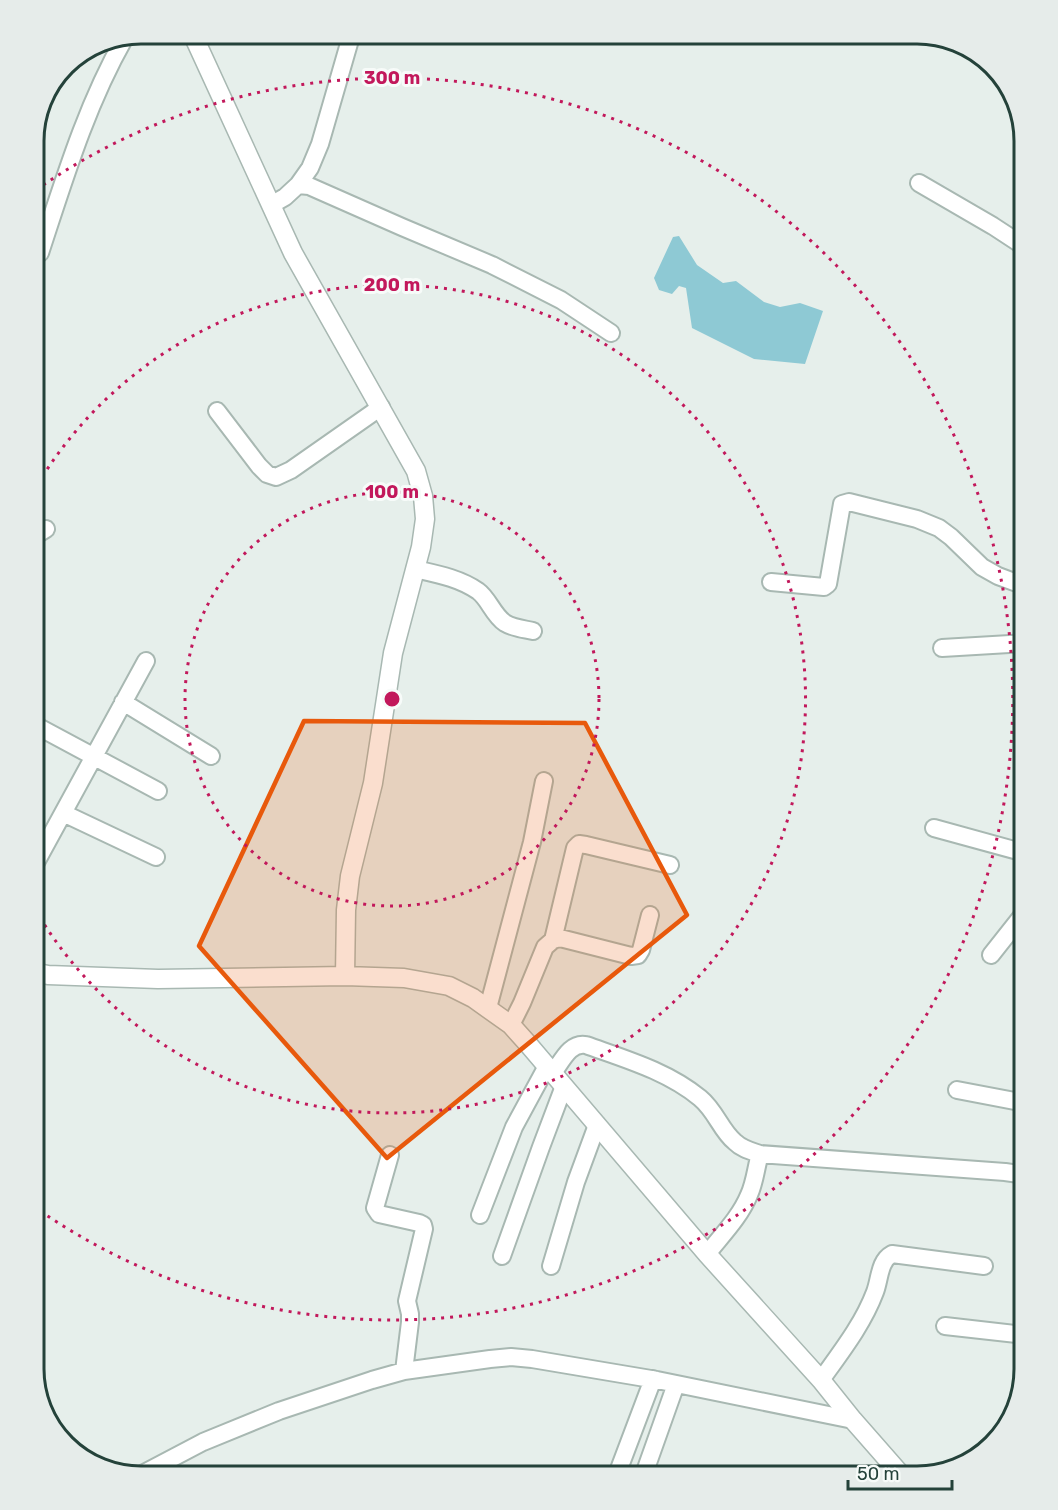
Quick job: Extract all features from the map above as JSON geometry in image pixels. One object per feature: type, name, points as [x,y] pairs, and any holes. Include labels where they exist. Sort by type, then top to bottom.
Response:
[{"type":"street","points":[[197,44],[293,253],[416,471],[423,496],[425,519],[421,547],[393,653],[373,783],[350,876],[346,910],[345,976]]},
{"type":"street","points":[[271,205],[285,198],[310,168],[320,144],[349,44]]},
{"type":"street","points":[[44,241],[84,123],[120,46]]},
{"type":"street","points":[[920,183],[1014,240]]},
{"type":"street","points":[[298,185],[309,186],[492,264],[561,300],[611,333]]},
{"type":"street","points":[[217,411],[258,466],[267,474],[276,477],[291,470],[381,407]]},
{"type":"street","points":[[771,582],[824,587],[828,584],[840,509],[842,504],[849,502],[916,519],[939,528],[982,567],[1014,582]]},
{"type":"street","points":[[415,569],[461,581],[478,591],[506,623],[532,631]]},
{"type":"street","points":[[942,648],[1014,644]]},
{"type":"street","points":[[44,848],[146,661]]},
{"type":"street","points":[[123,702],[211,756]]},
{"type":"street","points":[[44,730],[159,791]]},
{"type":"street","points":[[488,1008],[531,842],[544,781]]},
{"type":"street","points":[[63,813],[156,857]]},
{"type":"street","points":[[934,828],[1014,850]]},
{"type":"street","points":[[553,940],[575,848],[579,844],[670,865]]},
{"type":"street","points":[[510,1025],[522,1003],[545,947],[553,940],[560,938],[631,956],[638,955],[650,915]]},
{"type":"street","points":[[991,955],[1014,926]]},
{"type":"street","points":[[44,974],[158,979],[345,976],[404,978],[448,986],[473,998],[510,1025],[555,1075],[707,1254],[821,1380],[893,1466]]},
{"type":"street","points":[[480,1215],[514,1127],[555,1075],[569,1050],[580,1044],[659,1072],[700,1098],[735,1142],[747,1150],[760,1154],[1014,1173]]},
{"type":"street","points":[[502,1256],[541,1147],[555,1075]]},
{"type":"street","points":[[957,1090],[1014,1101]]},
{"type":"street","points":[[551,1266],[576,1182],[597,1125]]},
{"type":"street","points":[[707,1254],[749,1197],[760,1154]]},
{"type":"street","points":[[390,1155],[375,1208],[379,1214],[419,1223],[424,1229],[407,1301],[410,1322],[404,1371]]},
{"type":"street","points":[[821,1380],[855,1333],[876,1290],[888,1256],[892,1254],[984,1266]]},
{"type":"street","points":[[945,1326],[1014,1334]]},
{"type":"street","points":[[157,1466],[203,1442],[279,1411],[372,1380],[404,1371],[512,1357],[652,1379],[853,1420]]},
{"type":"street","points":[[620,1466],[652,1379]]},
{"type":"street","points":[[647,1466],[676,1384]]},
{"type":"highlighted area","points":[[304,721],[585,723],[687,915],[387,1158],[199,946]]},
{"type":"water","points":[[679,236],[697,265],[723,283],[736,281],[764,302],[780,307],[800,303],[823,311],[805,364],[754,359],[692,328],[686,288],[679,286],[672,294],[659,290],[654,278],[673,237]]}]
